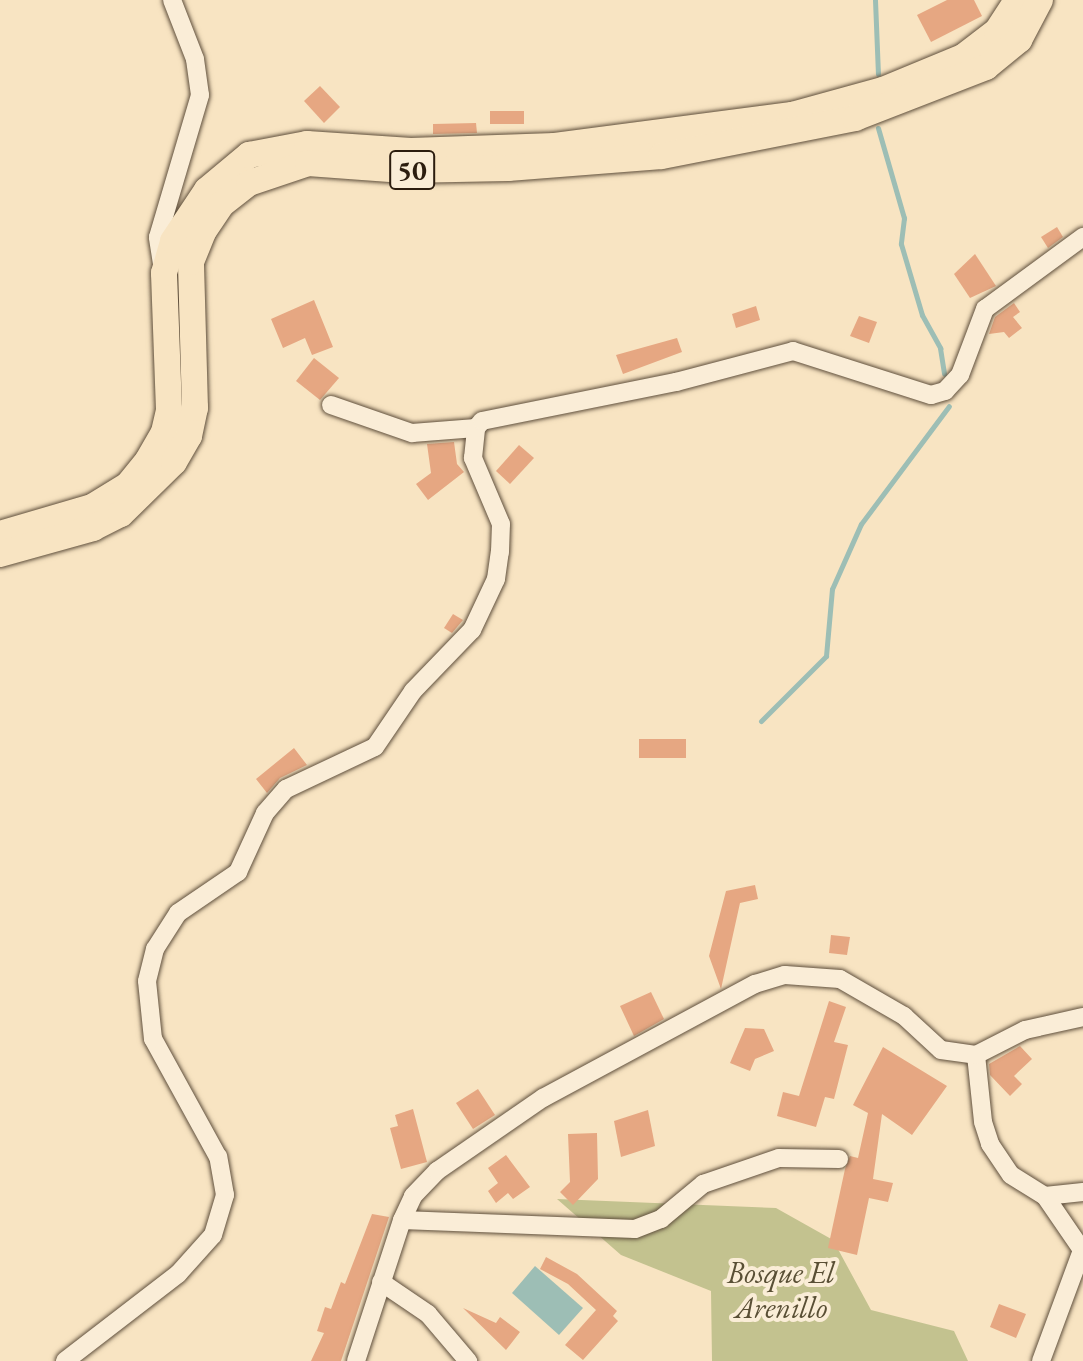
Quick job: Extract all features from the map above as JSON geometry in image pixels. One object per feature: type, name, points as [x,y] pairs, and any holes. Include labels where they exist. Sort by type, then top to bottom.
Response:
[{"type":"highway","name":"50","points":[[0,534],[92,507],[128,485],[148,460],[164,432],[169,410],[164,273],[173,241],[207,190],[249,155],[307,144],[411,151],[555,146],[792,115],[883,90],[963,57],[997,31],[1017,0]]},
{"type":"highway","name":"50","points":[[0,554],[93,528],[121,514],[174,462],[189,436],[195,408],[191,262],[215,213],[249,183],[308,163],[404,170],[508,168],[662,156],[855,118],[986,67],[1019,40],[1040,0]]},
{"type":"street","points":[[164,273],[158,237],[200,95],[195,59],[172,0]]},
{"type":"street","points":[[331,405],[412,433],[476,428],[490,416],[676,382],[793,351],[931,395],[945,391],[960,375],[985,309],[1083,237]]},
{"type":"street","points":[[65,1361],[178,1274],[213,1235],[225,1195],[218,1157],[153,1039],[147,981],[155,949],[178,913],[238,872],[265,813],[286,789],[375,747],[413,691],[472,630],[496,579],[501,524],[473,458],[476,428]]},
{"type":"street","points":[[356,1361],[402,1220],[413,1196],[437,1171],[543,1098],[755,984],[785,975],[840,979],[904,1016],[941,1050],[976,1055],[1025,1030],[1083,1017]]},
{"type":"street","points":[[976,1055],[990,1144],[1011,1175],[1045,1196],[1083,1250],[1041,1361]]},
{"type":"street","points":[[402,1220],[635,1229],[661,1219],[703,1184],[779,1158],[839,1159]]},
{"type":"street","points":[[1045,1196],[1083,1192]]},
{"type":"street","points":[[381,1282],[428,1314],[468,1361]]},
{"type":"green space","name":"Bosque El Arenillo","points":[[557,1199],[776,1208],[833,1240],[871,1310],[954,1331],[968,1361],[712,1361],[711,1291],[621,1255]]},
{"type":"water","points":[[535,1266],[583,1308],[559,1335],[512,1293]]},
{"type":"building","points":[[947,0],[974,0],[982,16],[931,42],[917,15]]},
{"type":"building","points":[[320,86],[340,107],[324,123],[304,101]]},
{"type":"building","points":[[490,111],[524,111],[524,124],[490,124]]},
{"type":"building","points":[[476,123],[477,133],[433,134],[433,124]]},
{"type":"building","points":[[1057,227],[1063,237],[1048,248],[1041,237]]},
{"type":"building","points":[[975,254],[996,286],[970,298],[954,274]]},
{"type":"building","points":[[314,300],[333,347],[312,355],[305,338],[283,348],[271,319]]},
{"type":"building","points":[[1014,303],[1020,312],[1013,317],[1022,328],[1009,338],[1004,332],[989,334],[995,317]]},
{"type":"building","points":[[756,306],[760,320],[736,328],[732,314]]},
{"type":"building","points":[[859,316],[877,322],[869,343],[850,336]]},
{"type":"building","points":[[677,338],[682,352],[623,374],[616,355]]},
{"type":"building","points":[[314,358],[339,378],[320,400],[296,381]]},
{"type":"building","points":[[454,442],[457,464],[464,472],[428,500],[416,484],[431,473],[427,444]]},
{"type":"building","points":[[519,445],[534,458],[510,484],[496,471]]},
{"type":"building","points":[[453,614],[463,620],[452,633],[444,628]]},
{"type":"building","points":[[639,739],[686,739],[686,758],[639,758]]},
{"type":"building","points":[[294,748],[307,765],[280,778],[267,793],[256,779]]},
{"type":"building","points":[[755,885],[758,899],[740,903],[721,989],[709,956],[726,891]]},
{"type":"building","points":[[831,935],[850,937],[847,955],[829,953]]},
{"type":"building","points":[[651,992],[664,1019],[634,1036],[620,1006]]},
{"type":"building","points":[[829,1001],[846,1007],[834,1042],[848,1045],[834,1099],[825,1097],[816,1127],[777,1116],[783,1092],[799,1096]]},
{"type":"building","points":[[745,1028],[764,1029],[774,1051],[755,1059],[750,1071],[730,1063]]},
{"type":"building","points":[[1020,1046],[1032,1059],[1014,1076],[1022,1084],[1010,1096],[990,1075],[989,1064]]},
{"type":"building","points":[[883,1047],[947,1086],[912,1135],[882,1114],[873,1179],[893,1183],[888,1202],[869,1198],[857,1255],[828,1248],[845,1169],[850,1156],[858,1158],[868,1113],[853,1105]]},
{"type":"building","points":[[478,1089],[495,1115],[473,1129],[456,1103]]},
{"type":"building","points":[[413,1109],[427,1162],[401,1169],[390,1128],[398,1126],[395,1115]]},
{"type":"building","points":[[648,1110],[655,1146],[621,1157],[614,1121]]},
{"type":"building","points":[[597,1133],[598,1179],[573,1205],[560,1192],[570,1182],[568,1134]]},
{"type":"building","points":[[506,1155],[530,1187],[513,1199],[508,1193],[496,1203],[488,1191],[498,1183],[488,1168]]},
{"type":"building","points":[[372,1214],[389,1217],[341,1361],[311,1361],[324,1333],[317,1331],[325,1307],[331,1309],[341,1282],[345,1284]]},
{"type":"building","points":[[546,1257],[577,1274],[617,1311],[613,1316],[618,1321],[583,1360],[565,1345],[596,1310],[568,1284],[540,1269]]},
{"type":"building","points":[[999,1304],[1026,1314],[1016,1338],[990,1327]]},
{"type":"building","points":[[463,1308],[496,1323],[500,1317],[520,1332],[506,1350]]},
{"type":"waterway","points":[[875,0],[878,74]]},
{"type":"waterway","points":[[878,128],[904,218],[901,244],[922,315],[940,348],[944,374]]},
{"type":"waterway","points":[[761,721],[826,656],[832,589],[861,524],[949,406]]}]
